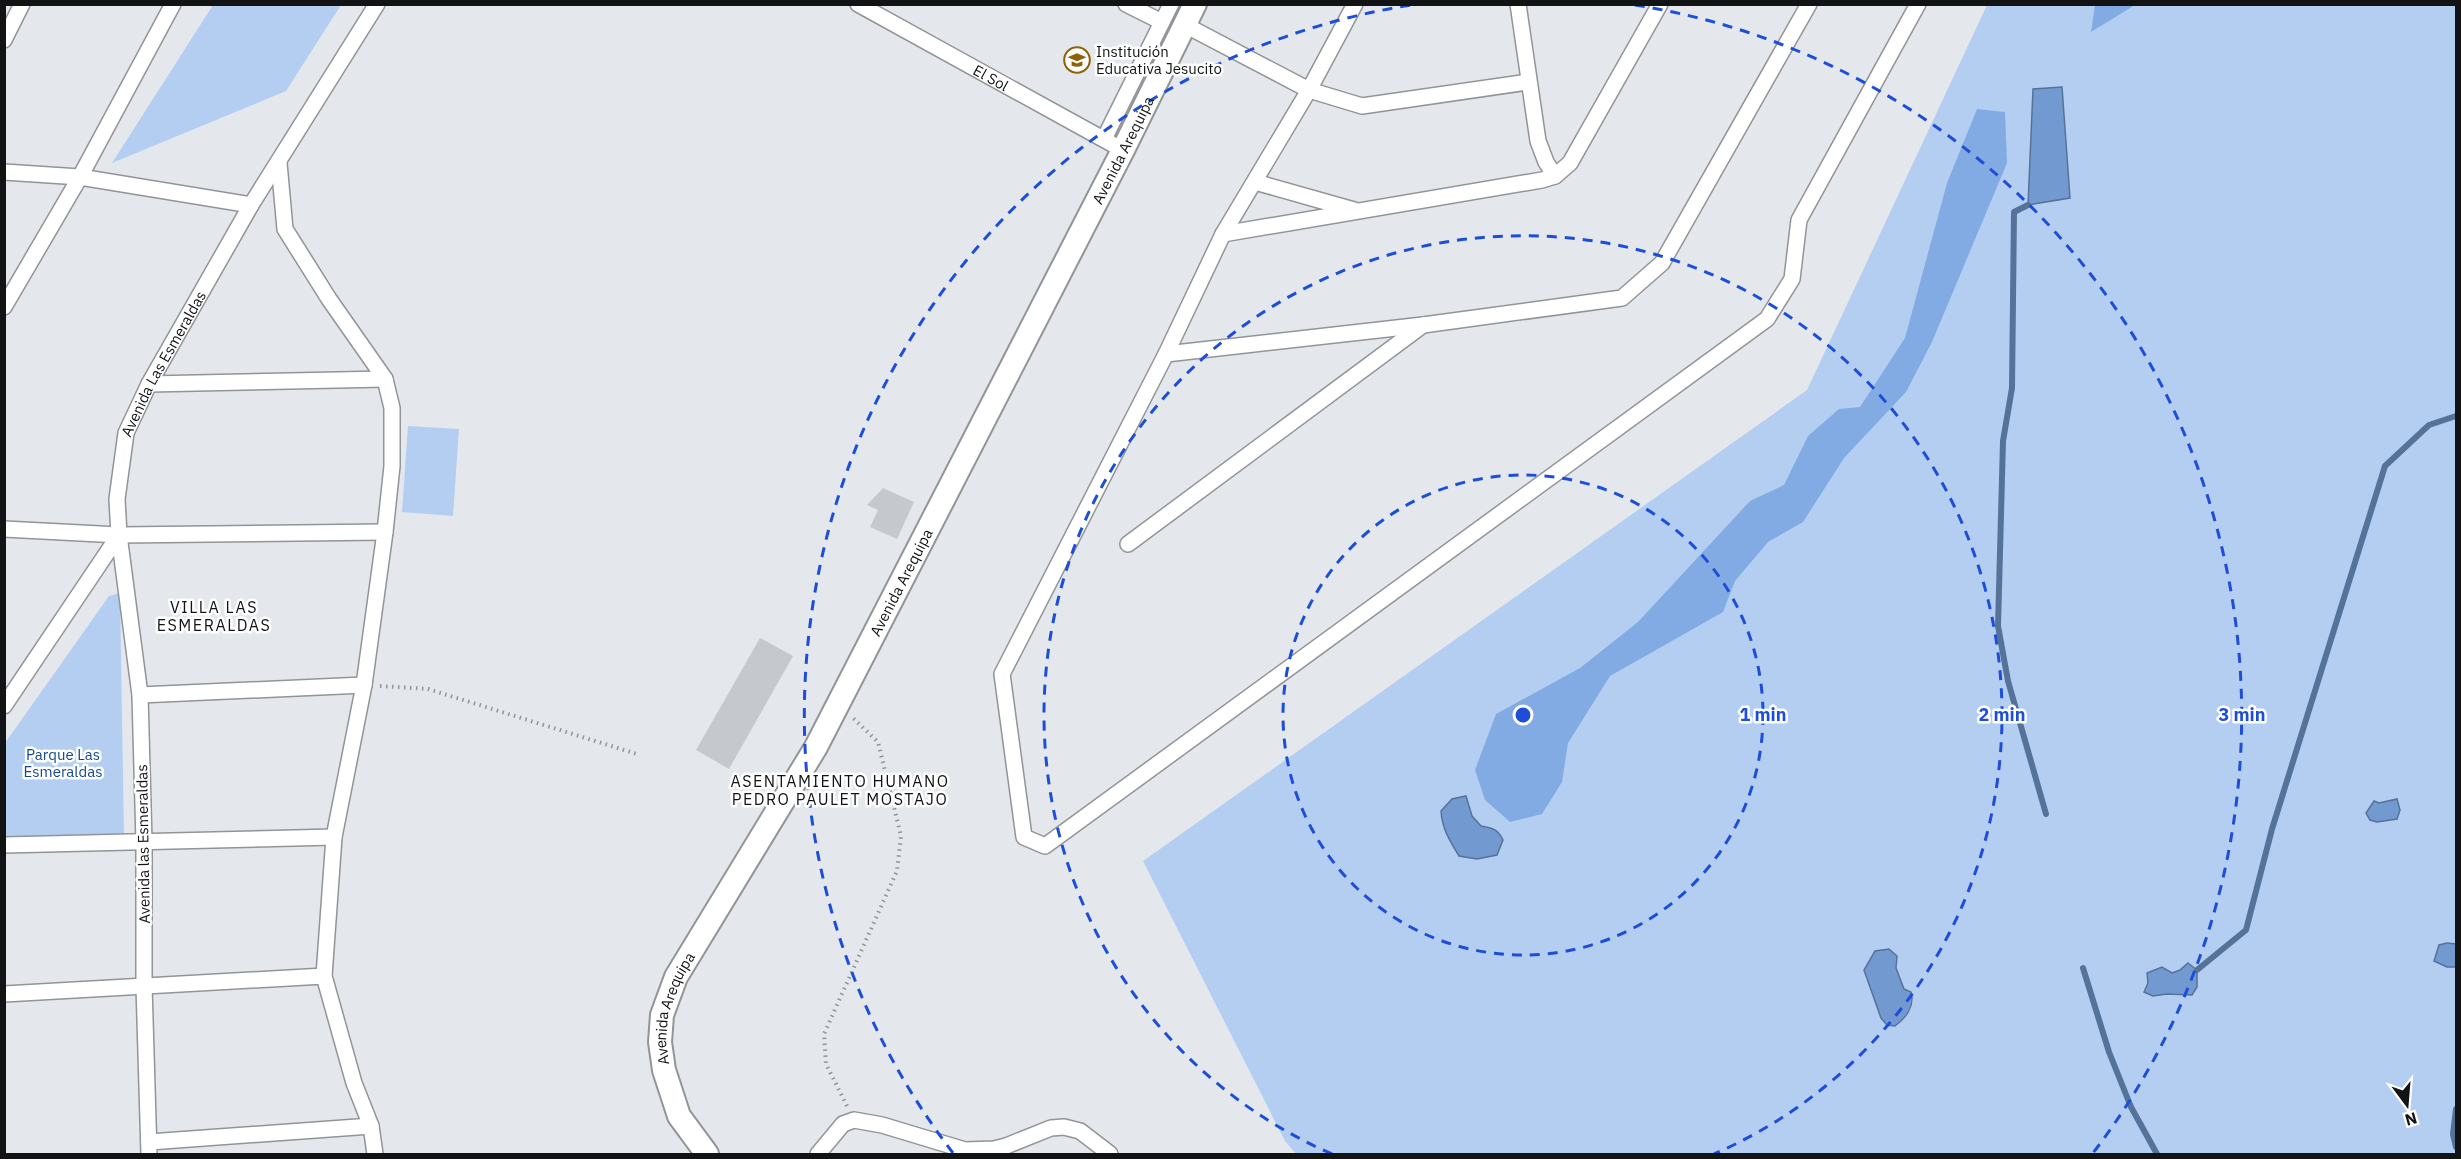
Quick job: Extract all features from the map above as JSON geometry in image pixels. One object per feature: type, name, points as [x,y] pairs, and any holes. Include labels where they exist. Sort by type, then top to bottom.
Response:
[{"type":"street","points":[[4,40],[22,4]]},
{"type":"street","points":[[4,308],[80,177],[173,4]]},
{"type":"street","points":[[375,1155],[371,1126],[354,1083],[324,976],[334,837],[364,685],[385,532],[392,466],[392,408],[385,379],[329,299],[285,229],[279,163],[377,4]]},
{"type":"street","name":"El Sol","points":[[858,4],[1114,145]]},
{"type":"street","points":[[1126,4],[1174,24],[1309,90],[1362,106],[1528,82]]},
{"type":"street","points":[[1171,4],[1174,24]]},
{"type":"street","name":"Avenida Arequipa","points":[[707,1155],[679,1116],[664,1070],[660,1042],[662,1015],[676,977],[816,747],[1174,24],[1195,4]]},
{"type":"street","points":[[1355,4],[1309,90],[1223,234],[1166,354],[1002,674],[1024,837],[1045,846],[1767,319],[1792,279],[1799,220],[1918,4]]},
{"type":"street","points":[[1518,4],[1538,141],[1546,162],[1555,176]]},
{"type":"street","points":[[1223,234],[1555,176],[1570,163],[1660,4]]},
{"type":"street","points":[[1166,354],[1424,325],[1622,298],[1662,263],[1809,4]]},
{"type":"street","name":"Avenida Las Esmeraldas","points":[[119,535],[117,499],[126,433],[149,384],[251,205],[279,163]]},
{"type":"street","points":[[4,172],[80,177],[251,205]]},
{"type":"street","points":[[1255,182],[1360,211]]},
{"type":"street","points":[[1128,544],[1424,325]]},
{"type":"street","points":[[149,384],[385,379]]},
{"type":"street","points":[[4,528],[119,535],[385,532]]},
{"type":"street","points":[[4,705],[119,535]]},
{"type":"street","name":"Avenida las Esmeraldas","points":[[119,535],[140,695],[149,1148]]},
{"type":"street","points":[[140,695],[364,685]]},
{"type":"street","points":[[4,845],[334,837]]},
{"type":"street","points":[[4,994],[324,976]]},
{"type":"street","points":[[818,1155],[843,1124],[854,1120],[882,1125],[965,1150],[993,1149],[1052,1128],[1064,1127],[1080,1131],[1110,1155]]},
{"type":"street","points":[[149,1148],[371,1126]]},
{"type":"path","points":[[364,685],[428,689],[637,754]]},
{"type":"path","points":[[838,704],[878,742],[901,836],[897,871],[824,1034],[826,1064],[854,1120]]},
{"type":"green space","points":[[213,5],[341,5],[286,91],[112,163]]},
{"type":"green space","points":[[1987,5],[2456,5],[2456,1154],[1296,1154],[1285,1141],[1143,861],[1807,390]]},
{"type":"green space","points":[[408,426],[459,429],[453,516],[402,512]]},
{"type":"green space","name":"Parque Las Esmeraldas","points":[[120,593],[124,838],[5,841],[5,743],[109,596]]},
{"type":"shaded area","points":[[2095,4],[2135,5],[2091,32]]},
{"type":"shaded area","points":[[2062,87],[2070,198],[2028,205],[2033,89]]},
{"type":"shaded area","points":[[1977,109],[2005,112],[2007,163],[1932,342],[1906,392],[1844,458],[1803,522],[1768,542],[1735,581],[1723,612],[1610,676],[1568,743],[1562,782],[1542,814],[1510,822],[1485,800],[1475,770],[1496,714],[1580,668],[1638,622],[1750,501],[1784,485],[1808,436],[1839,409],[1860,407],[1905,338],[1947,183]]},
{"type":"shaded area","points":[[1466,796],[1472,816],[1481,826],[1494,830],[1501,836],[1503,840],[1497,855],[1477,859],[1459,856],[1450,840],[1443,824],[1441,811],[1452,799]]},
{"type":"shaded area","points":[[2397,799],[2400,810],[2397,819],[2377,822],[2370,820],[2366,813],[2374,801],[2379,803]]},
{"type":"shaded area","points":[[2456,944],[2456,967],[2447,967],[2434,961],[2439,945]]},
{"type":"shaded area","points":[[1889,949],[1897,956],[1896,968],[1904,989],[1911,992],[1912,997],[1909,1011],[1895,1026],[1887,1025],[1881,1018],[1864,970],[1875,951]]},
{"type":"shaded area","points":[[2188,963],[2197,970],[2197,987],[2192,995],[2153,996],[2144,992],[2148,983],[2147,973],[2162,967],[2172,973]]},
{"type":"building","points":[[883,488],[914,502],[897,539],[870,527],[878,510],[867,505]]},
{"type":"building","points":[[760,638],[793,656],[729,769],[696,750]]},
{"type":"waterway","points":[[2028,205],[2014,212],[2012,388],[2003,441],[1998,626],[2008,681],[2046,814]]},
{"type":"waterway","points":[[2197,970],[2246,930],[2272,829],[2385,466],[2429,425],[2456,416]]},
{"type":"waterway","points":[[2083,968],[2109,1052],[2131,1107],[2157,1154]]},
{"type":"waterway","points":[[2456,1109],[2453,1134],[2456,1147]]},
{"type":"place","name":"Institución Educativa Jesucito","points":[[1077,60]]},
{"type":"district","name":"VILLA LAS ESMERALDAS","points":[[214,616]]},
{"type":"district","name":"ASENTAMIENTO HUMANO PEDRO PAULET MOSTAJO","points":[[840,790]]}]
